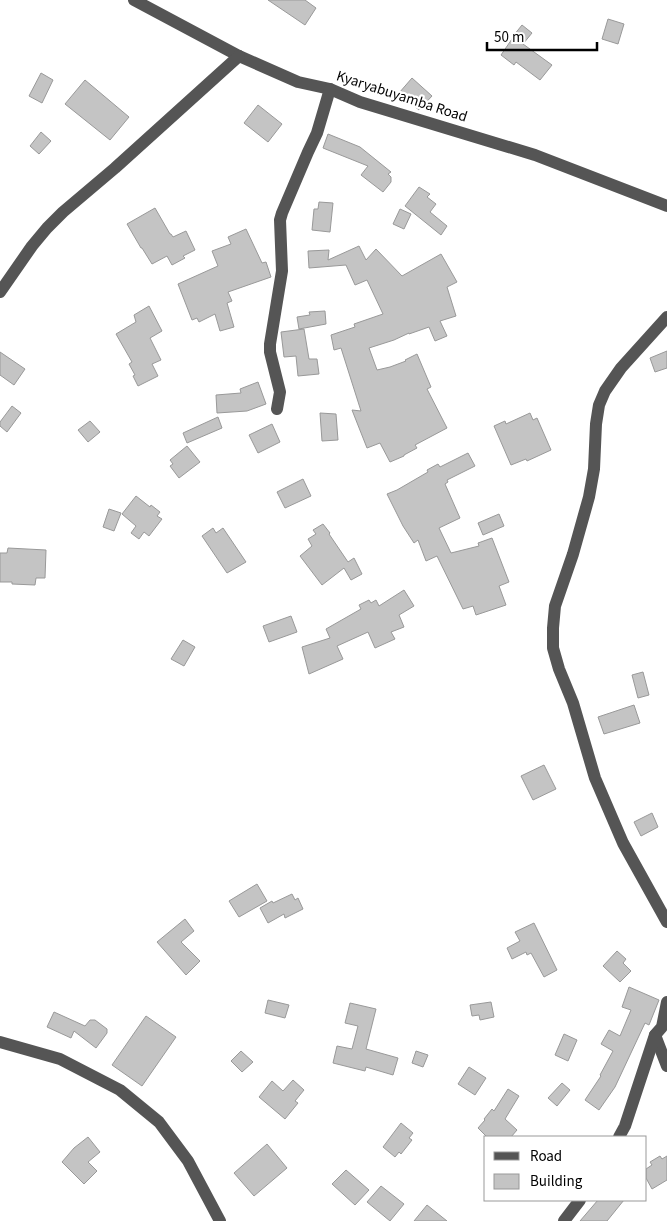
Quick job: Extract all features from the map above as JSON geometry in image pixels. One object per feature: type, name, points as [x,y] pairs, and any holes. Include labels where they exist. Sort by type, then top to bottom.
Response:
[{"type":"street","name":"Kyaryabuyamba Road","points":[[134,0],[239,56],[298,82],[330,89],[360,102],[535,155],[667,206]]},
{"type":"street","points":[[0,292],[46,228],[239,56]]},
{"type":"street","points":[[277,409],[280,392],[270,352],[270,344],[282,271],[280,220],[308,152],[318,134],[330,89]]},
{"type":"street","points":[[667,317],[621,368],[605,391],[599,405],[596,424],[594,469],[589,497],[573,554],[555,606],[552,628],[553,648],[559,669],[573,703],[595,778],[623,843],[667,922]]},
{"type":"street","points":[[620,1136],[625,1126],[655,1035],[662,1027],[667,1002]]},
{"type":"street","points":[[655,1035],[667,1066]]},
{"type":"street","points":[[0,1042],[60,1059],[120,1090],[159,1122],[188,1161],[220,1221]]},
{"type":"street","points":[[564,1221],[579,1201]]},
{"type":"building","points":[[268,0],[305,0],[316,8],[305,25]]},
{"type":"building","points":[[608,19],[624,24],[618,44],[602,39]]},
{"type":"building","points":[[522,25],[532,33],[523,44],[552,65],[540,80],[516,62],[514,65],[501,55]]},
{"type":"building","points":[[41,73],[53,80],[42,103],[29,96]]},
{"type":"building","points":[[412,78],[432,96],[419,110],[399,93]]},
{"type":"building","points":[[85,80],[129,117],[110,140],[65,104]]},
{"type":"building","points":[[258,105],[282,124],[268,142],[244,123]]},
{"type":"building","points":[[41,132],[51,141],[39,154],[30,146]]},
{"type":"building","points":[[328,134],[360,147],[391,172],[388,174],[391,177],[391,182],[383,192],[361,175],[368,166],[323,148]]},
{"type":"building","points":[[419,187],[430,194],[427,197],[436,204],[430,212],[447,226],[441,235],[405,206]]},
{"type":"building","points":[[319,202],[333,203],[330,232],[312,230],[314,209],[318,209]]},
{"type":"building","points":[[155,208],[170,234],[173,237],[186,231],[195,250],[183,256],[185,258],[172,265],[167,256],[152,264],[127,224]]},
{"type":"building","points":[[400,209],[411,214],[404,229],[393,224]]},
{"type":"building","points":[[246,229],[262,263],[266,262],[271,277],[228,292],[232,301],[227,303],[234,327],[220,331],[215,314],[199,322],[197,318],[192,320],[178,284],[218,266],[212,251],[231,244],[228,237]]},
{"type":"building","points":[[359,246],[366,260],[376,249],[402,276],[441,254],[457,282],[447,287],[456,316],[440,321],[447,336],[435,341],[429,327],[369,348],[377,370],[406,361],[417,354],[431,387],[427,389],[447,428],[415,445],[417,448],[404,456],[390,462],[380,443],[367,448],[352,410],[361,411],[341,348],[334,350],[331,335],[355,327],[354,324],[383,314],[367,280],[355,285],[346,265],[309,268],[308,251],[329,250],[328,260]]},
{"type":"building","points":[[149,306],[162,331],[150,338],[161,360],[152,364],[158,376],[138,386],[129,364],[132,362],[116,334],[136,322],[134,315]]},
{"type":"building","points":[[325,311],[326,324],[299,329],[297,317],[310,315],[309,312]]},
{"type":"building","points":[[304,329],[309,359],[317,359],[319,374],[298,376],[296,356],[284,357],[281,332]]},
{"type":"building","points":[[667,351],[667,368],[655,372],[650,358]]},
{"type":"building","points":[[0,352],[25,369],[14,385],[0,375]]},
{"type":"building","points":[[258,382],[266,404],[247,411],[217,413],[216,395],[241,393],[240,389]]},
{"type":"building","points":[[12,406],[21,413],[7,432],[0,426],[0,422]]},
{"type":"building","points":[[320,413],[336,414],[338,440],[322,441]]},
{"type":"building","points":[[530,413],[533,420],[537,418],[551,450],[527,461],[526,459],[511,465],[494,426],[505,421],[506,424]]},
{"type":"building","points":[[218,417],[222,428],[187,443],[183,433]]},
{"type":"building","points":[[90,421],[100,432],[88,442],[78,430]]},
{"type":"building","points":[[272,424],[280,442],[258,453],[249,435]]},
{"type":"building","points":[[187,446],[200,462],[179,478],[170,466],[173,464],[170,460]]},
{"type":"building","points":[[468,453],[475,466],[447,480],[448,482],[445,484],[460,518],[439,528],[451,553],[479,546],[478,543],[492,538],[509,582],[499,586],[506,605],[476,615],[473,606],[463,609],[437,556],[426,561],[418,540],[414,543],[387,494],[428,472],[427,470],[438,464],[440,467]]},
{"type":"building","points":[[303,479],[311,496],[285,508],[277,492]]},
{"type":"building","points":[[136,496],[160,512],[157,516],[162,519],[149,536],[144,532],[139,539],[131,533],[136,526],[122,514]]},
{"type":"building","points":[[109,509],[121,513],[114,531],[103,527]]},
{"type":"building","points":[[499,514],[504,526],[483,535],[478,523]]},
{"type":"building","points":[[323,524],[348,562],[354,558],[362,574],[351,580],[344,568],[322,585],[300,556],[312,546],[308,539],[316,534],[313,530]]},
{"type":"building","points":[[213,528],[216,533],[223,528],[246,562],[227,573],[202,536]]},
{"type":"building","points":[[8,548],[46,550],[45,578],[36,578],[35,585],[0,582],[0,553],[7,553]]},
{"type":"building","points":[[404,590],[414,606],[399,615],[404,627],[391,632],[395,639],[375,648],[368,632],[337,646],[343,659],[309,674],[302,647],[330,638],[326,629],[361,609],[359,605],[369,600],[371,603],[376,600],[379,606]]},
{"type":"building","points":[[291,616],[297,632],[269,642],[263,626]]},
{"type":"building","points":[[183,640],[195,647],[184,666],[171,659]]},
{"type":"building","points":[[643,672],[649,695],[638,698],[632,675]]},
{"type":"building","points":[[634,705],[640,723],[604,734],[598,717]]},
{"type":"building","points":[[544,765],[556,789],[533,800],[521,776]]},
{"type":"building","points":[[652,813],[658,827],[641,836],[634,822]]},
{"type":"building","points":[[257,884],[267,901],[239,917],[229,901]]},
{"type":"building","points":[[292,894],[295,900],[298,898],[303,909],[285,918],[284,914],[268,923],[260,908],[272,901],[273,903]]},
{"type":"building","points":[[185,919],[194,931],[181,942],[200,961],[186,975],[157,942]]},
{"type":"building","points":[[534,923],[557,970],[544,977],[531,953],[527,955],[526,952],[512,959],[507,948],[520,941],[515,932]]},
{"type":"building","points":[[617,951],[626,959],[623,963],[631,971],[620,982],[603,966]]},
{"type":"building","points":[[629,987],[659,1000],[649,1025],[645,1023],[615,1087],[599,1110],[585,1100],[601,1076],[613,1051],[601,1044],[609,1030],[620,1036],[631,1010],[622,1007]]},
{"type":"building","points":[[268,1000],[289,1005],[285,1018],[265,1013]]},
{"type":"building","points":[[491,1002],[494,1017],[480,1020],[479,1015],[472,1016],[470,1005]]},
{"type":"building","points":[[350,1003],[376,1009],[366,1049],[398,1058],[393,1075],[366,1067],[365,1071],[333,1063],[337,1046],[352,1049],[358,1026],[345,1023]]},
{"type":"building","points":[[54,1012],[85,1026],[90,1020],[95,1020],[107,1029],[107,1033],[96,1048],[74,1031],[71,1038],[47,1027]]},
{"type":"building","points":[[146,1016],[176,1037],[142,1086],[112,1065]]},
{"type":"building","points":[[564,1034],[577,1040],[568,1061],[555,1055]]},
{"type":"building","points":[[241,1051],[253,1062],[242,1072],[231,1061]]},
{"type":"building","points":[[416,1051],[428,1055],[423,1067],[412,1063]]},
{"type":"building","points":[[469,1067],[486,1078],[475,1095],[458,1084]]},
{"type":"building","points":[[293,1080],[304,1090],[295,1101],[298,1103],[285,1119],[259,1097],[272,1081],[283,1091]]},
{"type":"building","points":[[562,1083],[570,1090],[557,1106],[548,1098]]},
{"type":"building","points":[[508,1089],[519,1096],[505,1119],[517,1130],[512,1136],[486,1136],[478,1128],[492,1109],[494,1111]]},
{"type":"building","points":[[401,1123],[413,1133],[409,1138],[412,1140],[401,1154],[399,1152],[395,1157],[383,1147]]},
{"type":"building","points":[[88,1137],[100,1152],[88,1162],[97,1171],[84,1184],[62,1162],[74,1148]]},
{"type":"building","points":[[267,1144],[287,1168],[254,1196],[234,1173]]},
{"type":"building","points":[[660,1156],[662,1159],[667,1156],[667,1180],[652,1189],[647,1180],[647,1168],[652,1165],[650,1162]]},
{"type":"building","points":[[346,1170],[369,1190],[355,1205],[332,1184]]},
{"type":"building","points":[[381,1186],[404,1204],[390,1221],[367,1202]]},
{"type":"building","points":[[597,1201],[623,1201],[607,1221],[580,1221]]},
{"type":"building","points":[[427,1205],[447,1221],[414,1221]]}]
